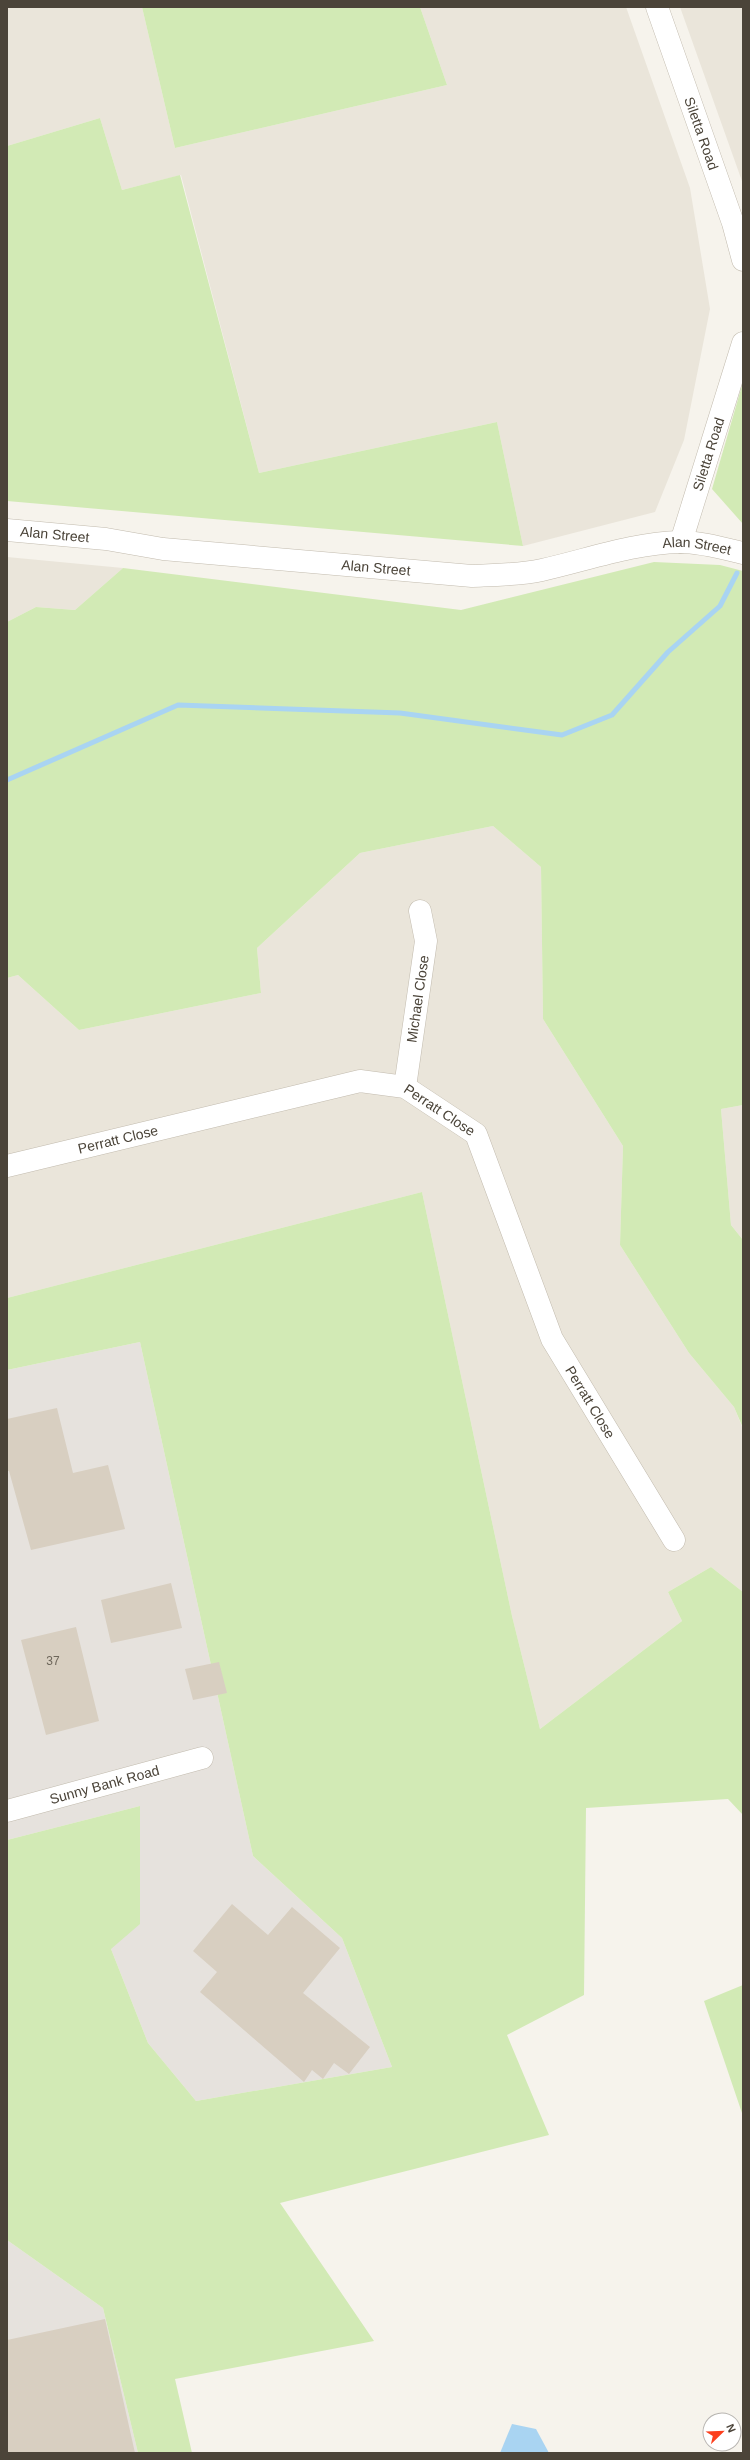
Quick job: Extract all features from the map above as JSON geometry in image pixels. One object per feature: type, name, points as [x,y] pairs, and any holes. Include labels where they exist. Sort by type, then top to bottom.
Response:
[{"type":"street","name":"Siletta Road","points":[[657,7],[733,223],[743,260]]},
{"type":"street","name":"Siletta Road","points":[[680,542],[743,343]]},
{"type":"street","name":"Alan Street","points":[[7,530],[106,539],[163,549],[472,576],[505,575],[540,570],[641,546],[680,542],[709,545],[743,553]]},
{"type":"street","name":"Michael Close","points":[[405,1087],[426,941],[420,911]]},
{"type":"street","name":"Perratt Close","points":[[7,1166],[360,1081],[405,1087],[476,1134],[552,1338],[674,1540]]},
{"type":"street","name":"Sunny Bank Road","points":[[7,1811],[202,1758]]},
{"type":"shaded area","points":[[7,7],[142,7],[175,148],[447,85],[420,7],[626,7],[690,188],[710,309],[684,440],[655,512],[523,546],[497,422],[259,473],[181,175],[122,190],[100,118],[7,146]]},
{"type":"shaded area","points":[[680,7],[743,7],[743,184]]},
{"type":"shaded area","points":[[7,557],[123,568],[75,610],[36,607],[7,622]]},
{"type":"shaded area","points":[[493,826],[541,867],[543,1019],[623,1146],[620,1245],[689,1353],[734,1407],[743,1429],[743,1592],[711,1567],[668,1592],[682,1621],[540,1729],[512,1616],[422,1192],[7,1298],[7,978],[18,975],[79,1030],[261,993],[257,948],[360,853]]},
{"type":"shaded area","points":[[743,1105],[743,1240],[731,1225],[721,1109]]},
{"type":"shaded area","points":[[140,1342],[253,1856],[342,1938],[392,2067],[196,2101],[148,2043],[111,1949],[140,1806],[7,1840],[7,1370]]},
{"type":"shaded area","points":[[7,2240],[103,2308],[138,2453],[7,2453]]},
{"type":"green space","points":[[142,7],[420,7],[447,85],[175,148]]},
{"type":"green space","points":[[100,118],[122,190],[180,175],[259,473],[497,422],[523,546],[7,501],[7,146]]},
{"type":"green space","points":[[743,382],[743,524],[712,489]]},
{"type":"green space","points":[[654,562],[720,565],[743,571],[743,1105],[721,1109],[731,1225],[743,1240],[743,1428],[734,1407],[689,1353],[620,1245],[623,1146],[543,1019],[541,867],[493,826],[360,853],[257,948],[261,993],[79,1030],[18,975],[7,978],[7,622],[36,607],[75,610],[123,568],[461,610]]},
{"type":"green space","points":[[422,1192],[512,1616],[540,1729],[682,1621],[668,1592],[711,1567],[743,1592],[743,1815],[728,1799],[586,1808],[584,1995],[507,2035],[549,2135],[280,2203],[374,2341],[175,2379],[192,2453],[138,2453],[103,2308],[7,2240],[7,1840],[140,1806],[140,1924],[111,1949],[148,2043],[196,2101],[392,2067],[342,1938],[253,1856],[140,1342],[7,1370],[7,1298]]},
{"type":"green space","points":[[743,1985],[743,2116],[704,2001]]},
{"type":"water","points":[[512,2424],[536,2429],[549,2453],[500,2453]]},
{"type":"building","points":[[57,1408],[73,1473],[108,1465],[125,1529],[31,1550],[9,1471],[7,1471],[7,1419]]},
{"type":"building","points":[[171,1583],[182,1628],[111,1643],[101,1600]]},
{"type":"building","points":[[76,1627],[99,1721],[46,1735],[21,1640]]},
{"type":"building","points":[[219,1662],[227,1693],[193,1700],[185,1669]]},
{"type":"building","points":[[232,1904],[268,1935],[292,1907],[340,1948],[303,1993],[370,2047],[349,2074],[334,2063],[323,2079],[312,2070],[304,2082],[200,1992],[217,1972],[193,1951]]},
{"type":"building","points":[[105,2319],[135,2453],[7,2453],[7,2340]]},
{"type":"waterway","points":[[7,780],[178,705],[400,713],[562,735],[612,715],[668,652],[720,606],[737,573]]}]
